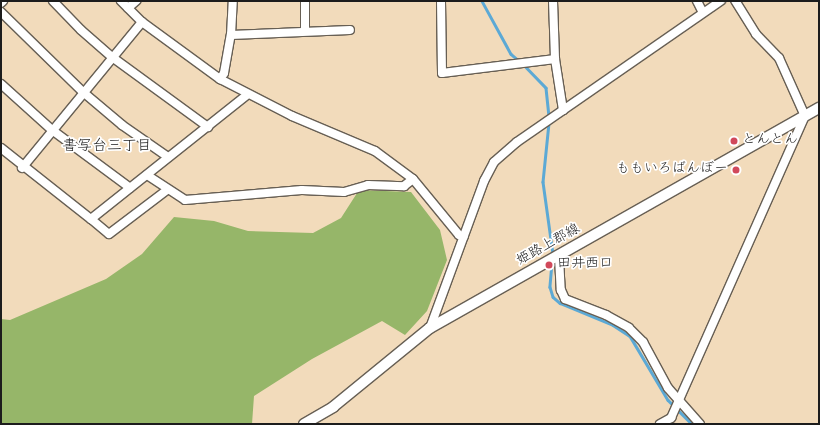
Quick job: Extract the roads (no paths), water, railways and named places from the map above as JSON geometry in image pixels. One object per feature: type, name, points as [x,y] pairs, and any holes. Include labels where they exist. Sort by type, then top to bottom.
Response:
[{"type":"main road","name":"姫路上郡線","points":[[304,424],[333,407],[430,328],[559,257],[819,108]]},
{"type":"street","points":[[54,1],[81,30],[112,58],[208,127]]},
{"type":"street","points":[[121,1],[142,22],[220,79],[248,95],[375,151],[413,179],[459,235],[464,237]]},
{"type":"street","points":[[128,8],[136,1]]},
{"type":"street","points":[[220,79],[224,73],[231,35],[233,1]]},
{"type":"street","points":[[305,1],[305,30]]},
{"type":"street","points":[[441,1],[442,73],[554,59]]},
{"type":"street","points":[[553,1],[554,59],[563,110]]},
{"type":"street","points":[[697,1],[702,11]]},
{"type":"street","points":[[430,328],[484,181],[494,162],[543,124],[702,11],[720,1]]},
{"type":"street","points":[[660,424],[671,418],[805,116],[779,58],[756,34],[735,1]]},
{"type":"street","points":[[1,12],[83,92],[122,125],[168,156]]},
{"type":"street","points":[[22,168],[142,22]]},
{"type":"street","points":[[231,35],[305,30],[350,30]]},
{"type":"street","points":[[1,84],[52,130],[130,188]]},
{"type":"street","points":[[90,219],[147,175],[168,156],[248,95]]},
{"type":"street","points":[[1,148],[22,168],[109,234],[167,190]]},
{"type":"street","points":[[147,175],[167,190],[185,200],[302,190],[344,192],[368,185],[404,186],[413,179]]},
{"type":"street","points":[[559,257],[560,290],[565,299],[606,315],[629,328],[643,342],[668,388],[700,424]]},
{"type":"waterway","points":[[482,1],[511,54],[519,61]]},
{"type":"waterway","points":[[525,66],[546,88],[549,118]]},
{"type":"waterway","points":[[549,123],[543,182],[553,254]]},
{"type":"waterway","points":[[552,263],[550,287],[553,297],[560,303],[613,325],[630,336],[668,400],[692,424]]},
{"type":"place","name":"とんとん","points":[[734,141]]},
{"type":"place","name":"ももいろばんぼー","points":[[736,170]]},
{"type":"place","name":"田井西口","points":[[549,265]]},
{"type":"district","name":"書写台三丁目","points":[[107,148]]}]
